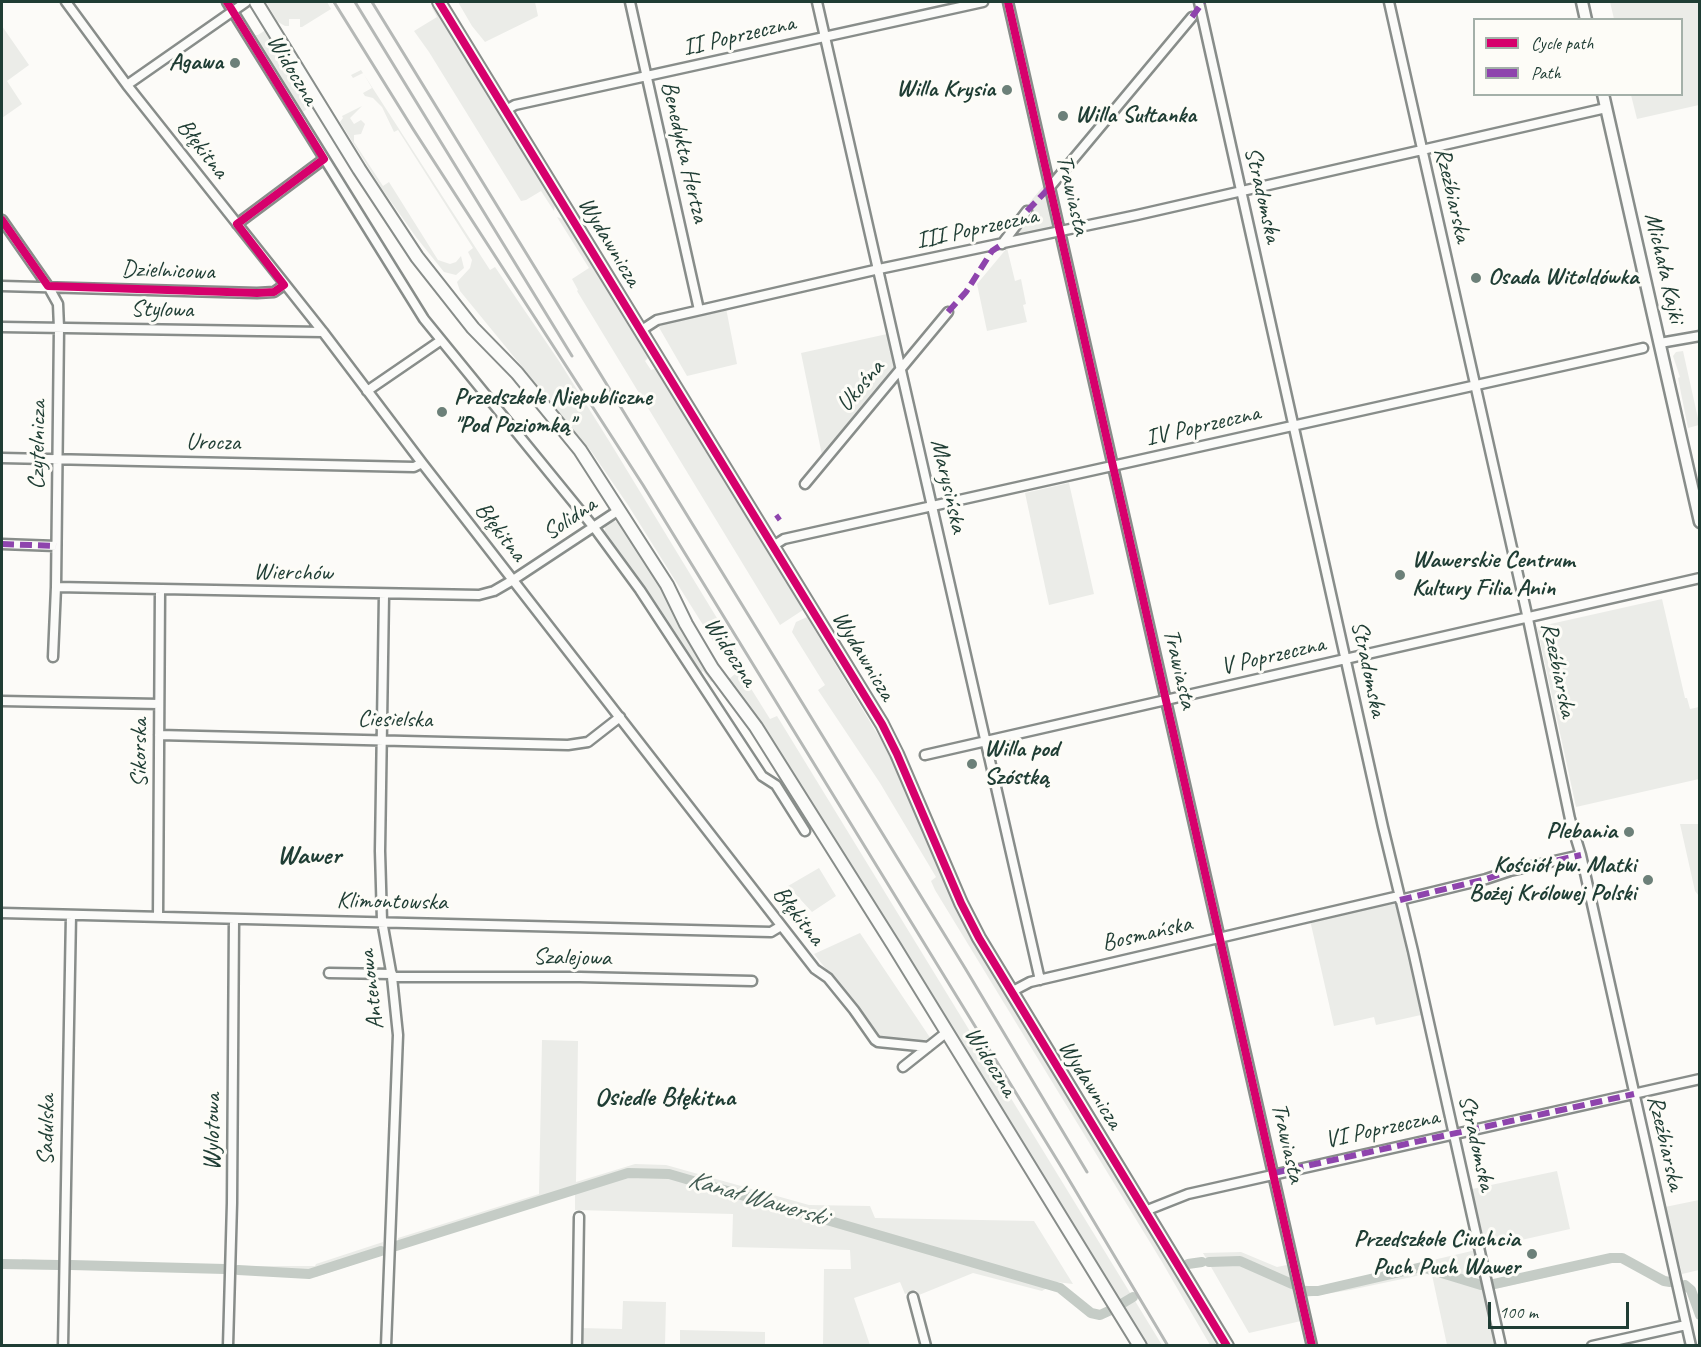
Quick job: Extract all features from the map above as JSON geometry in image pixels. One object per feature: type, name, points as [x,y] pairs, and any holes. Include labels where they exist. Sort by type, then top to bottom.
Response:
[{"type":"main road","name":"Widoczna","points":[[256,2],[352,158],[411,248],[473,328],[513,369],[580,450],[670,591],[712,668],[756,727],[1140,1346]]},
{"type":"main road","name":"Wydawnicza","points":[[439,2],[886,733],[970,921],[1227,1346]]},
{"type":"street","name":"Błękitna","points":[[66,2],[127,85],[323,332],[815,969],[828,978],[875,1040],[928,1047]]},
{"type":"street","name":"Widoczna","points":[[227,2],[424,319],[594,527],[639,590],[762,776],[776,784],[805,831]]},
{"type":"street","points":[[127,85],[246,2]]},
{"type":"street","name":"Benedykta Hertza","points":[[630,2],[699,310]]},
{"type":"street","name":"Marysińska","points":[[817,2],[1040,980]]},
{"type":"street","name":"II Poprzeczna","points":[[506,110],[515,105],[983,2]]},
{"type":"street","name":"Trawiasta","points":[[1008,2],[1312,1346]]},
{"type":"street","name":"Rzeźbiarska","points":[[1389,2],[1528,619],[1570,819],[1581,855],[1691,1346]]},
{"type":"street","points":[[1582,2],[1586,18]]},
{"type":"street","name":"Stradomska","points":[[1200,4],[1501,1346]]},
{"type":"street","points":[[1050,187],[1192,17]]},
{"type":"street","name":"Michała Kajki","points":[[1603,96],[1700,522]]},
{"type":"street","name":"III Poprzeczna","points":[[640,331],[657,320],[699,310],[1606,108]]},
{"type":"street","points":[[237,224],[324,159]]},
{"type":"street","points":[[1001,244],[1028,211]]},
{"type":"street","points":[[2,220],[48,286]]},
{"type":"street","name":"Dzielnicowa","points":[[2,286],[257,293],[274,292],[284,285]]},
{"type":"street","name":"Czytelnicza","points":[[48,286],[58,304],[59,328],[53,657]]},
{"type":"street","name":"Ukośna","points":[[806,484],[948,312]]},
{"type":"street","name":"Stylowa","points":[[2,327],[323,332]]},
{"type":"street","points":[[1660,343],[1700,336]]},
{"type":"street","points":[[367,391],[440,341]]},
{"type":"street","name":"IV Poprzeczna","points":[[772,546],[784,539],[1643,348]]},
{"type":"street","name":"Urocza","points":[[2,458],[414,467],[422,463]]},
{"type":"street","name":"Solidna","points":[[513,580],[619,510]]},
{"type":"street","points":[[2,544],[56,546]]},
{"type":"street","name":"V Poprzeczna","points":[[925,755],[1700,579]]},
{"type":"street","name":"Wierchów","points":[[56,587],[479,595],[494,591],[513,580]]},
{"type":"street","name":"Sikorska","points":[[158,917],[160,590]]},
{"type":"street","name":"Antenowa","points":[[384,595],[380,850],[382,921],[392,975],[398,1044],[386,1346]]},
{"type":"street","points":[[2,701],[159,704]]},
{"type":"street","name":"Ciesielska","points":[[159,735],[579,745],[588,742],[620,717]]},
{"type":"street","name":"Bosmańska","points":[[1011,992],[1023,985],[1040,980],[1218,937],[1486,879],[1510,871],[1581,855]]},
{"type":"street","name":"Klimontowska","points":[[2,913],[771,932],[781,926]]},
{"type":"street","name":"Sadulska","points":[[63,1346],[71,915]]},
{"type":"street","name":"Wylotowa","points":[[228,1346],[232,1203],[234,919]]},
{"type":"street","name":"Szalejowa","points":[[329,974],[752,981]]},
{"type":"street","points":[[903,1067],[947,1032]]},
{"type":"street","name":"VI Poprzeczna","points":[[1145,1211],[1188,1194],[1274,1173],[1700,1079]]},
{"type":"street","points":[[577,1346],[579,1217]]},
{"type":"street","points":[[913,1297],[926,1346]]},
{"type":"street","points":[[1592,1346],[1686,1325]]},
{"type":"shaded area","points":[[266,2],[327,2],[331,9],[302,27],[300,27],[300,19],[289,19],[289,26],[285,26],[278,22]]},
{"type":"shaded area","points":[[458,2],[535,2],[538,16],[485,42],[472,26]]},
{"type":"shaded area","points":[[1610,2],[1699,2],[1699,105],[1637,119],[1631,96],[1683,96],[1683,18],[1614,18]]},
{"type":"shaded area","points":[[433,7],[555,205],[554,211],[541,191],[521,201],[414,31],[437,17]]},
{"type":"shaded area","points":[[2,26],[29,65],[7,81],[22,104],[2,118]]},
{"type":"shaded area","points":[[267,29],[313,105],[301,113],[254,35]]},
{"type":"shaded area","points":[[361,70],[363,73],[353,78],[351,75]]},
{"type":"shaded area","points":[[364,74],[490,270],[495,267],[559,361],[737,651],[730,655],[718,648],[628,505],[591,451],[460,291],[457,282],[470,268],[472,260],[468,252],[473,248],[398,130],[394,132],[382,107],[373,98],[363,93],[372,88]]},
{"type":"shaded area","points":[[362,106],[350,118],[354,124],[361,120],[365,124],[361,134],[354,135],[354,142],[383,186],[389,182],[438,260],[450,264],[456,262],[461,256],[464,268],[456,275],[444,272],[416,237],[382,189],[340,122],[342,116]]},
{"type":"shaded area","points":[[1044,185],[1054,229],[1012,237],[1031,213],[1025,208]]},
{"type":"shaded area","points":[[557,217],[563,219],[648,358],[645,361],[651,370],[655,369],[803,610],[780,625],[577,291],[572,279],[589,268]]},
{"type":"shaded area","points":[[1007,248],[1015,281],[1021,279],[1027,322],[987,331],[977,284]]},
{"type":"shaded area","points":[[726,308],[737,364],[687,376],[657,324],[695,315],[697,317]]},
{"type":"shaded area","points":[[887,334],[894,367],[822,455],[801,353]]},
{"type":"shaded area","points":[[1683,351],[1699,423],[1699,425],[1688,428],[1678,378],[1680,377],[1673,356],[1676,352]]},
{"type":"shaded area","points":[[1069,483],[1094,594],[1049,605],[1025,493]]},
{"type":"shaded area","points":[[613,521],[619,522],[657,577],[713,681],[711,682],[703,671],[699,674],[650,597],[605,534],[605,527]]},
{"type":"shaded area","points":[[1662,599],[1685,698],[1687,698],[1690,709],[1699,707],[1699,779],[1576,807],[1537,627]]},
{"type":"shaded area","points":[[807,617],[887,750],[966,930],[1218,1345],[1210,1345],[1162,1262],[935,890],[931,881],[936,877],[880,783],[818,690],[825,685],[792,632],[796,622]]},
{"type":"shaded area","points":[[735,674],[745,679],[770,719],[777,716],[1162,1345],[1147,1345],[888,924],[759,721],[729,679]]},
{"type":"shaded area","points":[[1680,824],[1699,824],[1699,896],[1695,891]]},
{"type":"shaded area","points":[[819,868],[836,896],[812,912],[788,886]]},
{"type":"shaded area","points":[[1390,902],[1395,903],[1421,1015],[1376,1025],[1374,1017],[1334,1026],[1310,920]]},
{"type":"shaded area","points":[[860,933],[931,1039],[927,1042],[879,1039],[814,954]]},
{"type":"shaded area","points":[[542,1040],[578,1041],[576,1182],[635,1164],[666,1165],[809,1205],[870,1206],[875,1218],[1034,1221],[1073,1284],[1056,1282],[1042,1291],[973,1273],[919,1295],[916,1290],[905,1294],[900,1282],[854,1298],[870,1345],[823,1345],[824,1269],[851,1269],[850,1250],[732,1247],[733,1214],[575,1210],[575,1192],[398,1249],[398,1238],[539,1194]]},
{"type":"shaded area","points":[[1557,1171],[1570,1229],[1486,1248],[1472,1189]]},
{"type":"shaded area","points":[[1699,1200],[1699,1270],[1682,1274],[1665,1207]]},
{"type":"shaded area","points":[[383,1242],[382,1255],[316,1277],[236,1274],[236,1266],[315,1266]]},
{"type":"shaded area","points":[[1476,1250],[1495,1345],[1447,1345],[1432,1275],[1426,1274],[1307,1297],[1304,1285],[1312,1287],[1326,1285]]},
{"type":"shaded area","points":[[1241,1252],[1277,1267],[1287,1265],[1301,1321],[1249,1333],[1203,1253]]},
{"type":"shaded area","points":[[1622,1255],[1668,1277],[1670,1285],[1621,1262],[1495,1289],[1492,1280],[1578,1261]]},
{"type":"shaded area","points":[[22,1259],[58,1261],[58,1268],[2,1267],[2,1260],[22,1261]]},
{"type":"shaded area","points":[[71,1261],[226,1267],[226,1272],[70,1269]]},
{"type":"shaded area","points":[[623,1301],[666,1302],[665,1345],[580,1346],[580,1328],[622,1329]]},
{"type":"shaded area","points":[[680,1330],[765,1332],[765,1345],[680,1345]]},
{"type":"waterway","name":"Kanał Wawerski","points":[[396,1246],[628,1173],[669,1174],[1060,1288],[1091,1313],[1100,1315],[1111,1310]]},
{"type":"waterway","name":"Kanał Wawerski","points":[[238,1270],[309,1274],[381,1251]]},
{"type":"waterway","name":"Kanał Wawerski","points":[[1494,1284],[1611,1258],[1622,1258],[1670,1282]]},
{"type":"waterway","name":"Kanał Wawerski","points":[[1209,1262],[1240,1261],[1292,1284]]},
{"type":"waterway","name":"Kanał Wawerski","points":[[1188,1264],[1202,1262]]},
{"type":"waterway","name":"Kanał Wawerski","points":[[2,1264],[59,1265]]},
{"type":"waterway","name":"Kanał Wawerski","points":[[71,1265],[225,1269]]},
{"type":"waterway","name":"Kanał Wawerski","points":[[1306,1291],[1318,1291],[1422,1267],[1481,1285]]},
{"type":"waterway","name":"Kanał Wawerski","points":[[1685,1285],[1691,1290],[1700,1315]]},
{"type":"waterway","name":"Kanał Wawerski","points":[[1123,1303],[1133,1297]]},
{"type":"railway","points":[[334,2],[413,129],[643,485],[1062,1168],[1168,1346]]},
{"type":"railway","points":[[355,2],[572,356]]},
{"type":"railway","points":[[372,2],[965,968],[1087,1172]]},
{"type":"marked path","points":[[1192,17],[1203,2]]},
{"type":"marked path","points":[[1027,211],[1050,187]]},
{"type":"marked path","points":[[948,312],[966,292],[992,251],[1001,245]]},
{"type":"marked path","points":[[776,519],[780,516]]},
{"type":"marked path","points":[[2,544],[56,546]]},
{"type":"marked path","points":[[1400,900],[1581,855]]},
{"type":"marked path","points":[[1274,1173],[1634,1094]]},
{"type":"cycle path","points":[[2,220],[48,286],[257,293],[274,292],[284,285],[237,224],[324,159],[227,2]]},
{"type":"cycle path","points":[[439,2],[882,724],[961,903],[979,938],[1227,1346]]},
{"type":"cycle path","points":[[1008,2],[1312,1346]]},
{"type":"place","name":"Agawa","points":[[235,63]]},
{"type":"place","name":"Willa Krysia","points":[[1007,90]]},
{"type":"place","name":"Willa Sułtanka","points":[[1063,116]]},
{"type":"place","name":"Osada Witoldówka","points":[[1476,278]]},
{"type":"place","name":"Przedszkole Niepubliczne \"Pod Poziomką\"","points":[[442,412]]},
{"type":"place","name":"Wawerskie Centrum Kultury Filia Anin","points":[[1400,575]]},
{"type":"place","name":"Willa pod Szóstką","points":[[972,764]]},
{"type":"place","name":"Plebania","points":[[1629,832]]},
{"type":"place","name":"Kościół pw. Matki Bożej Królowej Polski","points":[[1648,880]]},
{"type":"place","name":"Przedszkole Ciuchcia Puch Puch Wawer","points":[[1532,1254]]},
{"type":"district","name":"Wawer","points":[[309,856]]},
{"type":"district","name":"Osiedle Błękitna","points":[[665,1098]]}]
